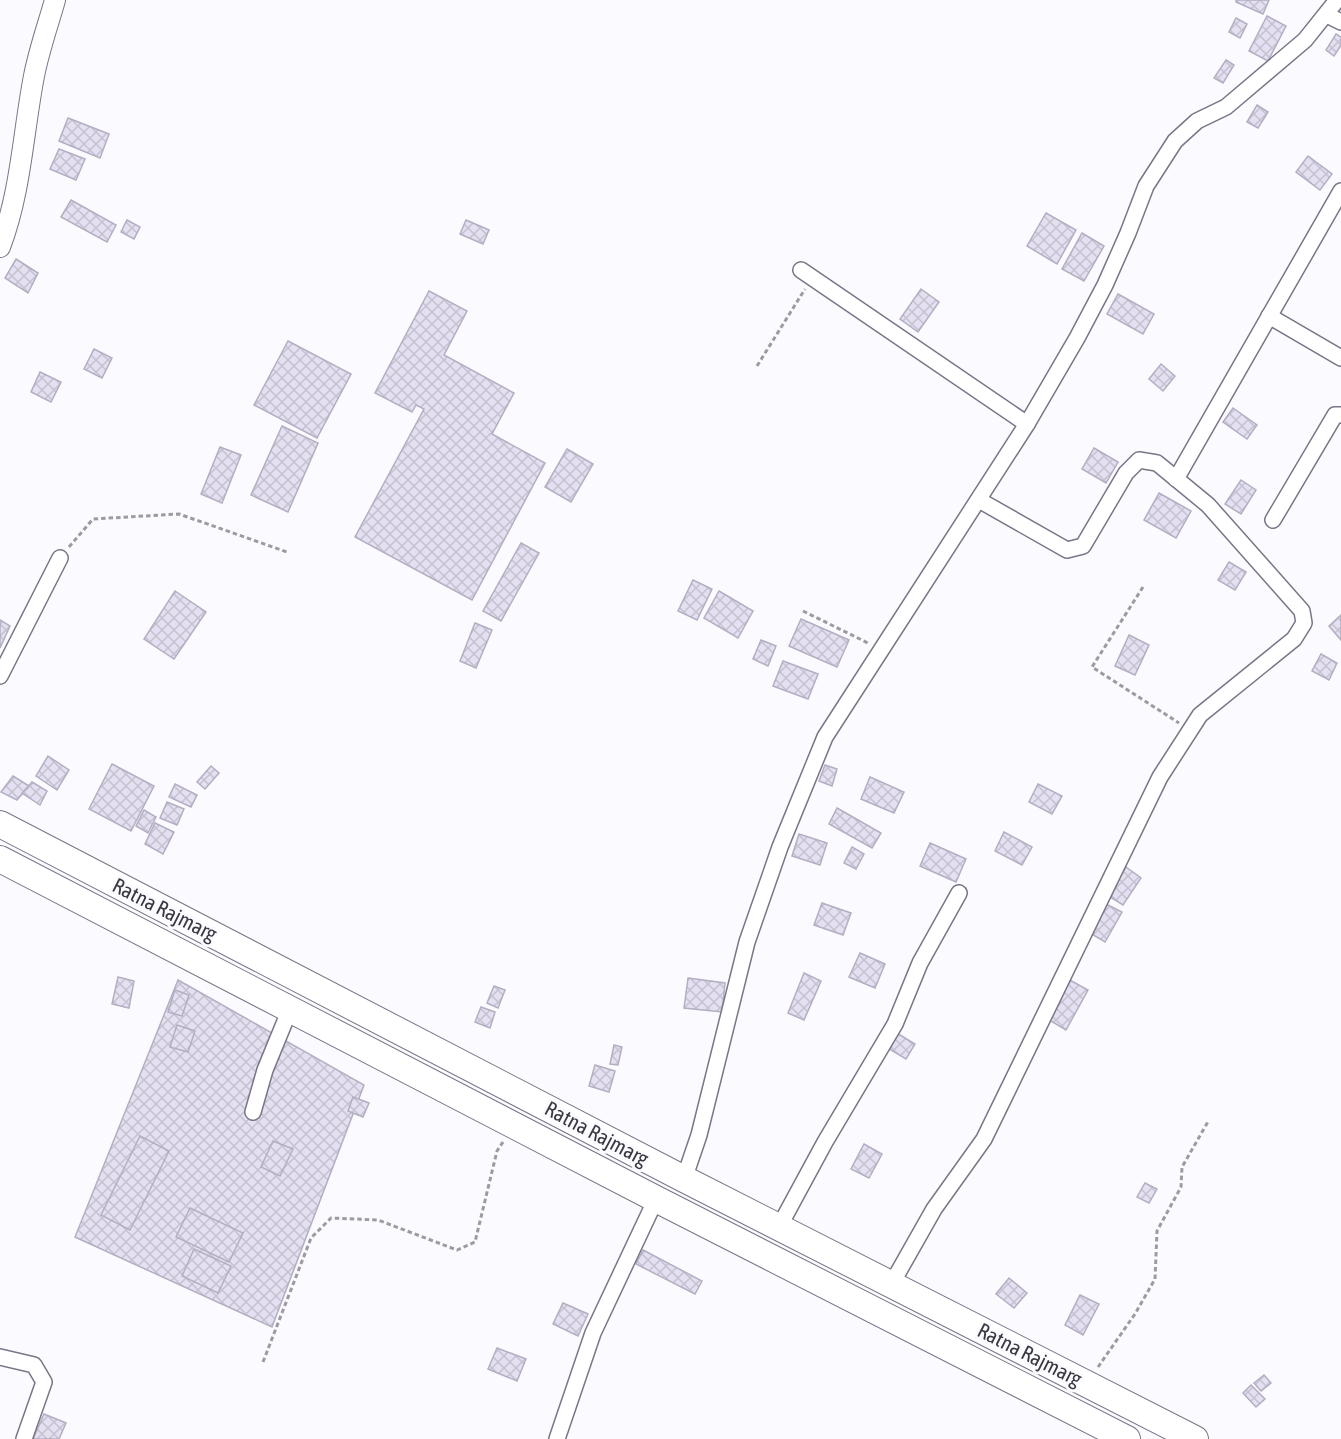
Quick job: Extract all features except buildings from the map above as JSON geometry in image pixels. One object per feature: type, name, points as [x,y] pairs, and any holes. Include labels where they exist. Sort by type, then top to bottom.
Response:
[{"type":"highway","name":"Ratna Rajmarg","points":[[0,824],[684,1179],[1195,1439]]},
{"type":"highway","name":"Ratna Rajmarg","points":[[0,859],[1127,1439]]},
{"type":"street","points":[[0,248],[9,222],[25,141],[34,75],[55,0]]},
{"type":"street","points":[[684,1179],[699,1136],[747,942],[780,847],[825,737],[1028,424],[1105,285],[1146,186],[1175,141],[1197,121],[1226,107],[1305,40],[1337,0]]},
{"type":"street","points":[[1327,15],[1341,22]]},
{"type":"street","points":[[1176,479],[1341,191]]},
{"type":"street","points":[[806,274],[1028,424]]},
{"type":"street","points":[[1269,316],[1341,358]]},
{"type":"street","points":[[1273,520],[1335,416],[1341,415]]},
{"type":"street","points":[[891,1285],[934,1209],[984,1139],[1160,777],[1200,715],[1294,639],[1304,623],[1302,611],[1208,505],[1157,463],[1139,460],[1126,473],[1083,546],[1067,550],[979,500]]},
{"type":"street","points":[[0,676],[60,558]]},
{"type":"street","points":[[778,1227],[895,1024],[920,963],[958,893]]},
{"type":"street","points":[[253,1112],[265,1070],[290,1009]]},
{"type":"street","points":[[557,1439],[593,1333],[656,1198]]},
{"type":"street","points":[[0,1357],[34,1365],[44,1382],[24,1439]]},
{"type":"path","points":[[757,366],[806,274]]},
{"type":"path","points":[[60,558],[93,519],[179,514],[287,552]]},
{"type":"path","points":[[1143,587],[1092,667],[1190,730]]},
{"type":"path","points":[[803,611],[882,650]]},
{"type":"path","points":[[1087,1383],[1135,1314],[1155,1279],[1157,1231],[1181,1187],[1182,1167],[1209,1120]]},
{"type":"path","points":[[263,1362],[311,1238],[331,1218],[378,1220],[457,1250],[475,1242],[497,1151],[514,1125]]}]
